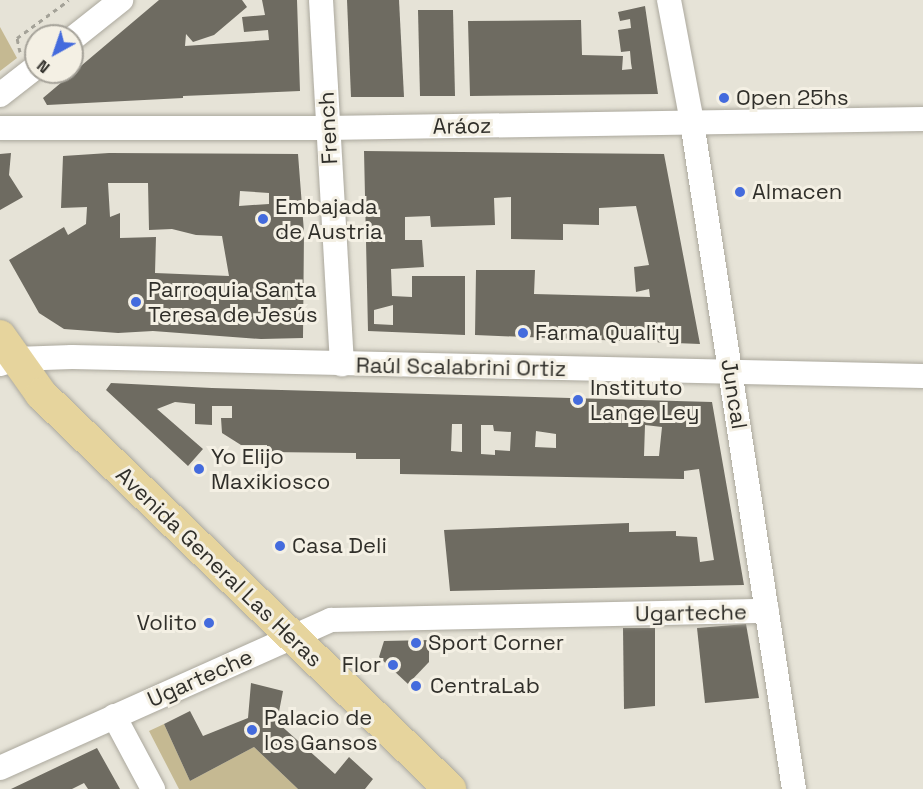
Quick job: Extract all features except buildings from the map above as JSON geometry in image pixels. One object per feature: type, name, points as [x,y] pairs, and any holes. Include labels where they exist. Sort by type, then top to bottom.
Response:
[{"type":"main road","name":"Avenida General Las Heras","points":[[5,353],[49,401],[450,789]]},
{"type":"street","points":[[84,29],[121,0]]},
{"type":"street","name":"French","points":[[321,0],[342,364]]},
{"type":"street","name":"Juncal","points":[[669,0],[692,122],[794,789]]},
{"type":"street","points":[[0,95],[24,69]]},
{"type":"street","name":"Aráoz","points":[[0,128],[327,128],[923,119]]},
{"type":"street","name":"Raúl Scalabrini Ortiz","points":[[5,353],[72,357],[342,364],[923,376]]},
{"type":"street","name":"Ugarteche","points":[[0,768],[331,620],[767,611]]},
{"type":"street","points":[[114,716],[153,789]]},
{"type":"path","points":[[36,24],[69,0]]},
{"type":"path","points":[[24,33],[17,38],[24,53]]},
{"type":"shaded area","points":[[0,27],[17,58],[0,71]]},
{"type":"shaded area","points":[[164,724],[190,781],[254,747],[298,789],[179,789],[149,731]]},
{"type":"place","name":"Open 25hs","points":[[724,98]]},
{"type":"place","name":"Almacen","points":[[740,192]]},
{"type":"place","name":"Embajada de Austria","points":[[263,219]]},
{"type":"place","name":"Parroquia Santa Teresa de Jesús","points":[[136,302]]},
{"type":"place","name":"Farma Quality","points":[[523,333]]},
{"type":"place","name":"Instituto Lange Ley","points":[[578,400]]},
{"type":"place","name":"Yo Elijo Maxikiosco","points":[[199,469]]},
{"type":"place","name":"Casa Deli","points":[[280,546]]},
{"type":"place","name":"Volito","points":[[209,623]]},
{"type":"place","name":"Sport Corner","points":[[416,643]]},
{"type":"place","name":"Flor","points":[[393,665]]},
{"type":"place","name":"CentraLab","points":[[416,686]]},
{"type":"place","name":"Palacio de los Gansos","points":[[252,730]]}]
